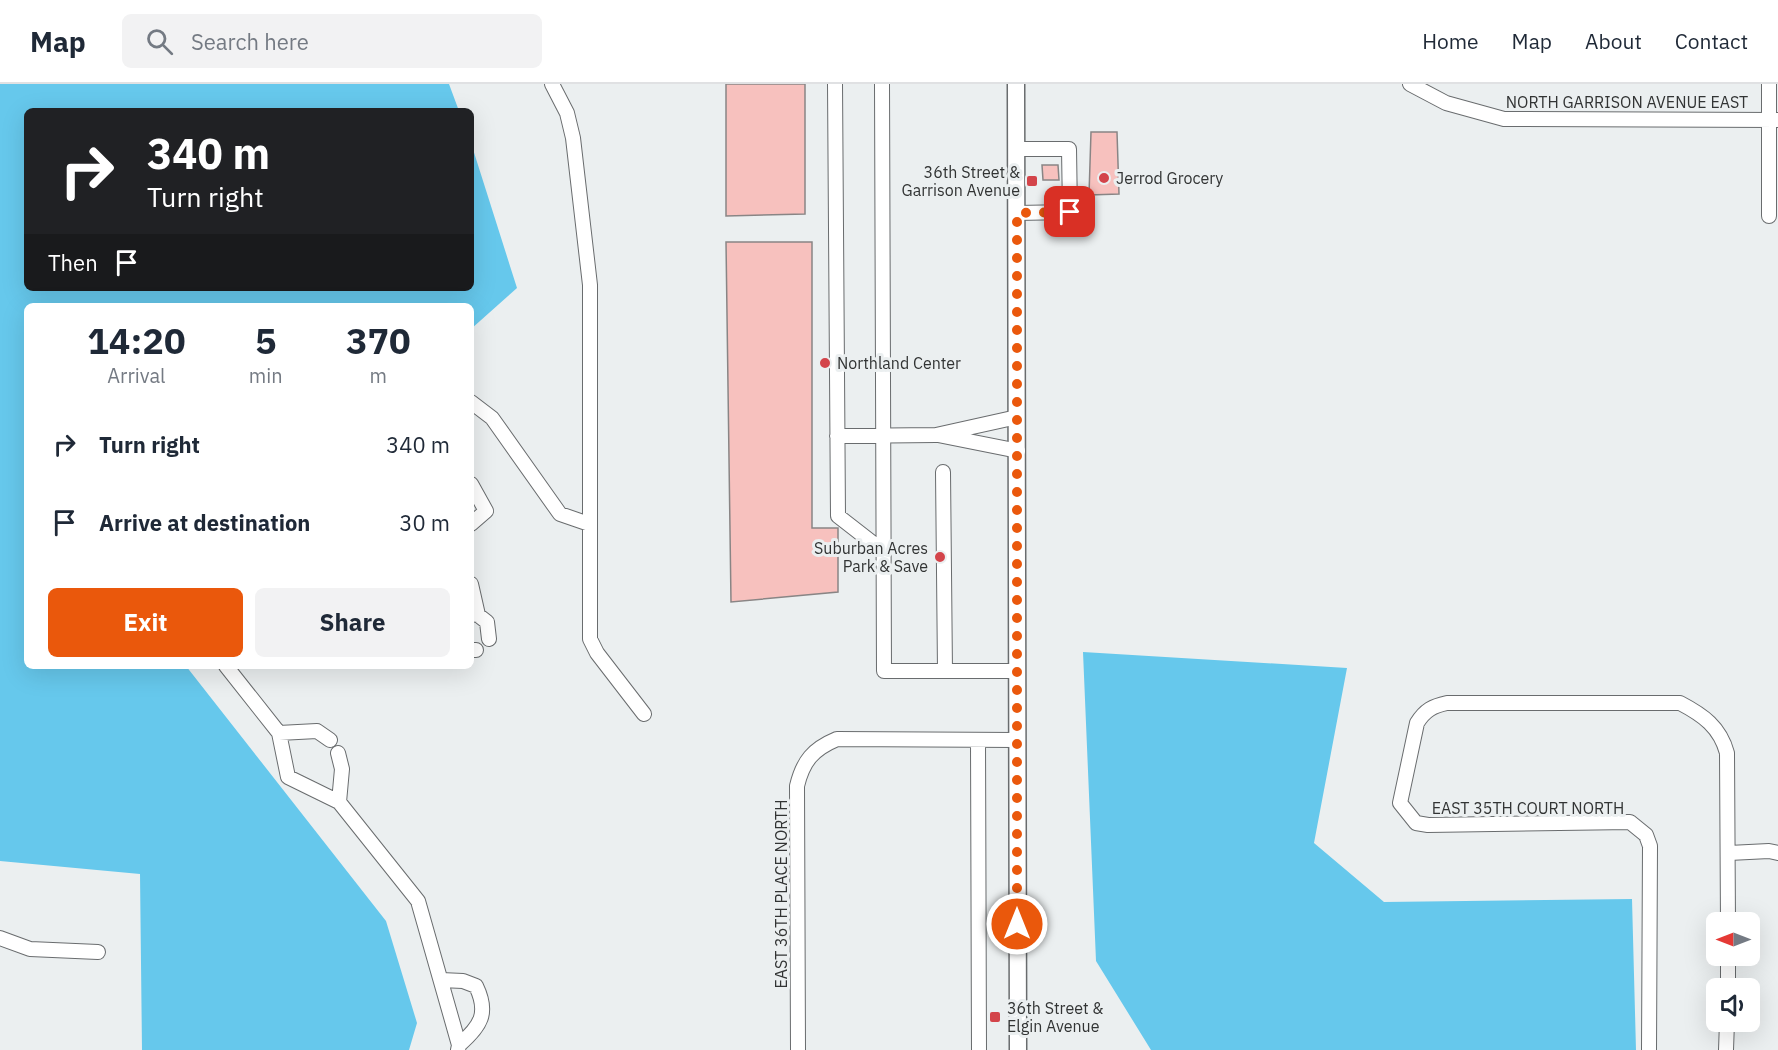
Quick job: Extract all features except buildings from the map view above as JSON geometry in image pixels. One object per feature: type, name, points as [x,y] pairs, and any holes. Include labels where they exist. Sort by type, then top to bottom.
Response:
[{"type":"main road","points":[[1016,84],[1018,1050]]},
{"type":"street","points":[[552,84],[567,113],[573,138],[590,285],[590,639],[597,653],[644,714]]},
{"type":"street","points":[[835,84],[838,516],[883,551]]},
{"type":"street","points":[[882,84],[884,671],[1017,671]]},
{"type":"street","name":"NORTH GARRISON AVENUE EAST","points":[[1410,84],[1446,103],[1504,119],[1773,120]]},
{"type":"street","points":[[1769,84],[1773,120],[1769,216]]},
{"type":"street","points":[[1017,149],[1069,149],[1070,212],[1017,213]]},
{"type":"street","points":[[474,404],[492,418],[560,514],[589,524]]},
{"type":"street","points":[[936,435],[1017,417]]},
{"type":"street","points":[[837,436],[936,435],[1017,451]]},
{"type":"street","points":[[943,472],[945,671]]},
{"type":"street","points":[[474,489],[486,511],[474,521]]},
{"type":"street","points":[[474,615],[490,627],[489,639]]},
{"type":"street","points":[[228,669],[279,733],[288,777],[339,802],[418,901],[458,1047],[474,1033],[483,1015],[483,1000],[476,986],[463,981],[441,980]]},
{"type":"street","name":"EAST 35TH COURT NORTH","points":[[1649,1050],[1650,846],[1646,836],[1630,822],[1428,825],[1416,823],[1400,803],[1417,723],[1424,713],[1434,706],[1447,703],[1680,703],[1715,726],[1723,739],[1726,753],[1729,853]]},
{"type":"street","points":[[279,733],[317,731],[330,740]]},
{"type":"street","name":"EAST 36TH PLACE NORTH","points":[[798,1050],[797,786],[806,762],[822,745],[837,740],[978,740]]},
{"type":"street","points":[[979,1050],[978,740],[1017,740]]},
{"type":"street","points":[[338,753],[342,770],[339,802]]},
{"type":"street","points":[[1728,912],[1729,853],[1769,851],[1778,853]]},
{"type":"street","points":[[0,938],[30,949],[98,951]]},
{"type":"street","points":[[1726,1050],[1727,1032]]},
{"type":"shaded area","points":[[0,84],[449,84],[458,108],[24,108],[24,291],[474,291],[474,152],[517,288],[474,326],[474,303],[24,303],[24,669],[188,669],[386,921],[417,1023],[409,1050],[142,1050],[140,874],[0,861]]},
{"type":"shaded area","points":[[1083,652],[1347,668],[1314,843],[1384,902],[1632,899],[1636,1050],[1151,1050],[1096,961]]},
{"type":"place","name":"Jerrod Grocery","points":[[1104,178]]},
{"type":"place","name":"36th Street & Garrison Avenue","points":[[1032,181]]},
{"type":"place","name":"Northland Center","points":[[825,363]]},
{"type":"place","name":"Suburban Acres Park & Save","points":[[940,557]]},
{"type":"place","name":"36th Street & Elgin Avenue","points":[[995,1017]]},
{"type":"route","points":[[1017,924],[1017,213],[1070,212]]}]
